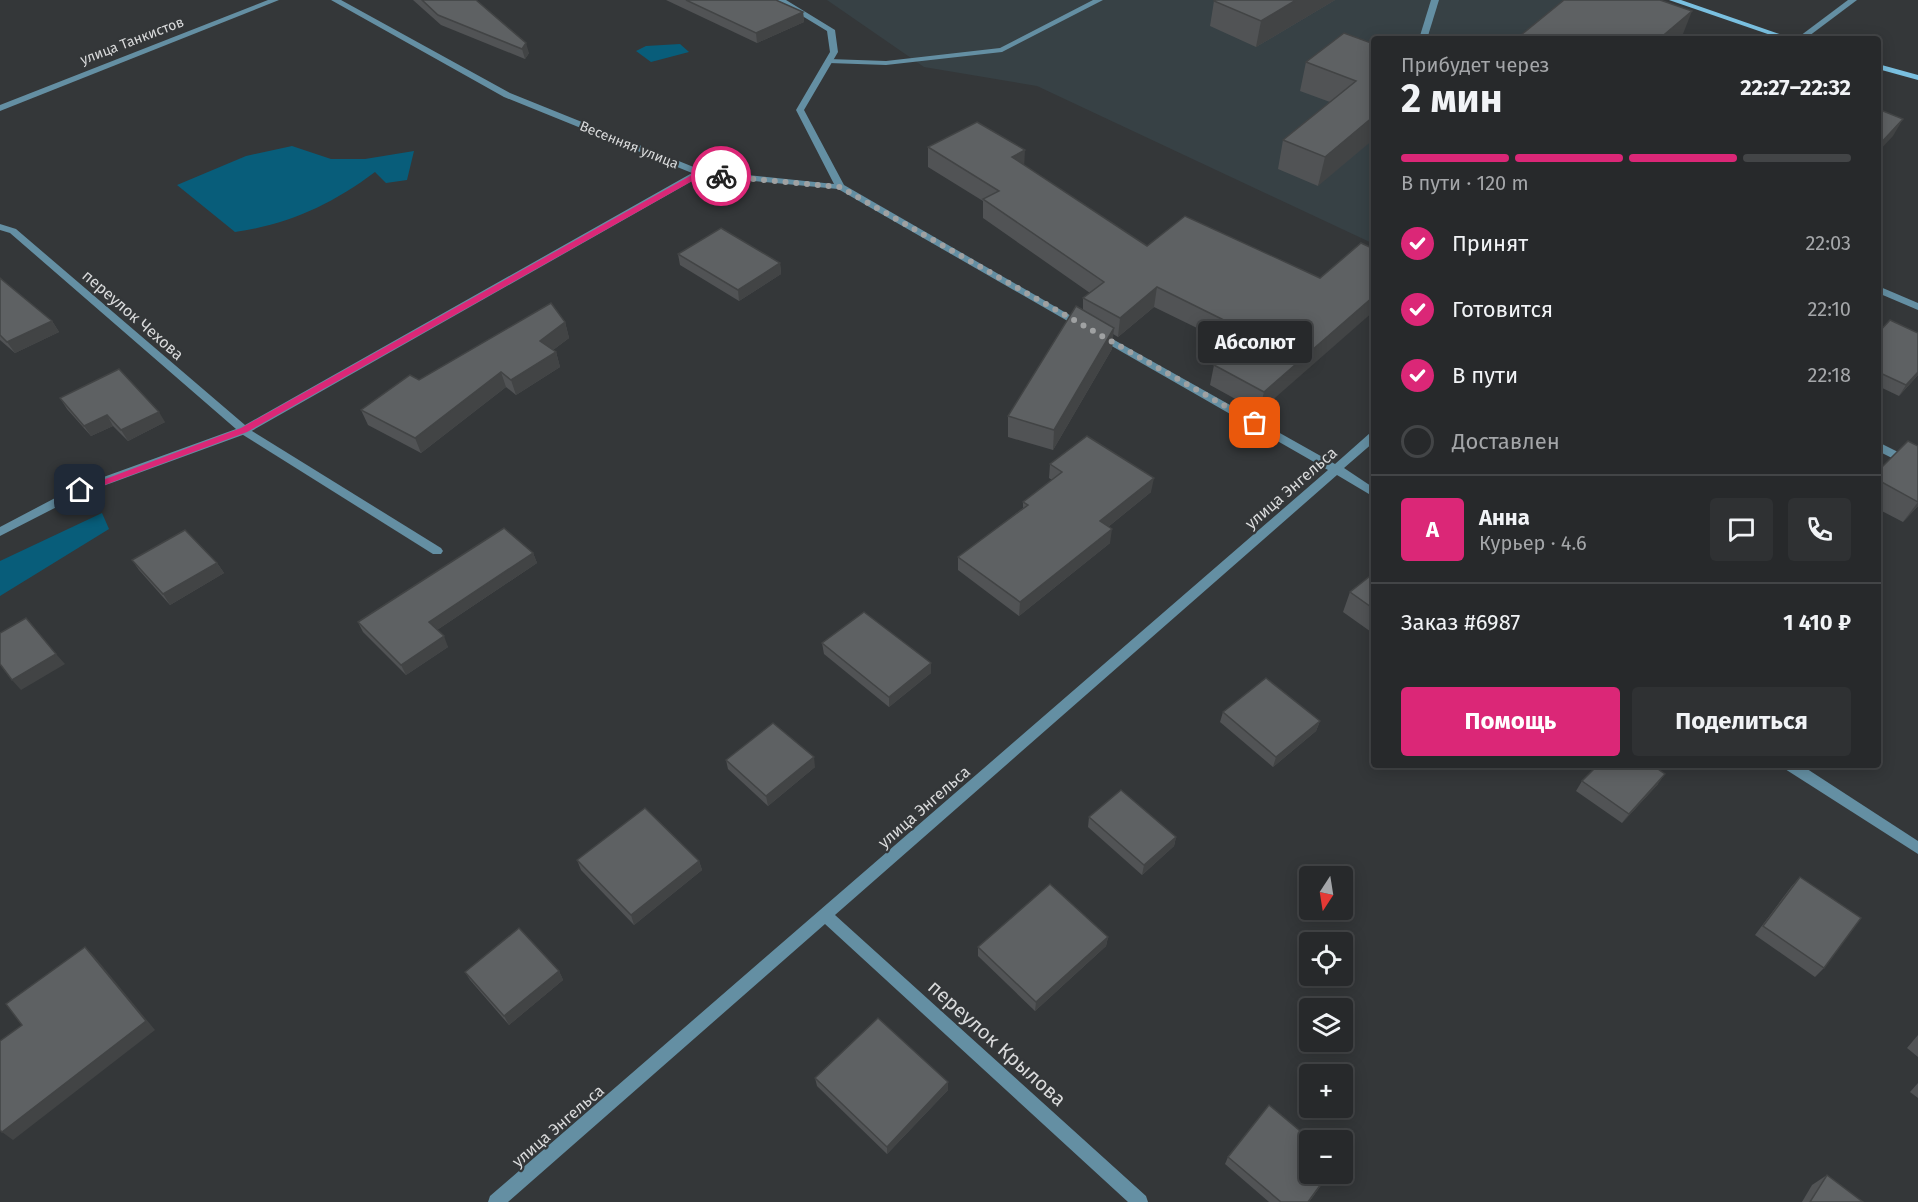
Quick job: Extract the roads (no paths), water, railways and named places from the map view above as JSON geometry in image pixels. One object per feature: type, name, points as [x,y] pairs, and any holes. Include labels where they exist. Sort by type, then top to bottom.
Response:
[{"type":"main road","points":[[1673,0],[1781,36]]},
{"type":"main road","points":[[1881,67],[1918,78]]},
{"type":"street","name":"улица Танкистов","points":[[0,108],[275,0]]},
{"type":"street","name":"Весенняя улица","points":[[336,0],[507,95],[699,173],[840,187],[1338,470],[1371,491]]},
{"type":"street","points":[[780,0],[831,30],[834,52],[800,110],[840,187]]},
{"type":"street","points":[[829,61],[886,63],[1002,50],[1099,0]]},
{"type":"street","points":[[1424,36],[1435,0]]},
{"type":"street","points":[[1804,36],[1853,0]]},
{"type":"street","points":[[0,532],[80,490],[244,430],[699,173]]},
{"type":"street","name":"переулок Чехова","points":[[0,227],[13,231],[244,430],[437,551]]},
{"type":"street","points":[[1881,290],[1918,308]]},
{"type":"street","name":"улица Энгельса","points":[[496,1202],[1371,439]]},
{"type":"street","points":[[1881,448],[1918,467]]},
{"type":"street","points":[[1795,768],[1918,848]]},
{"type":"street","name":"переулок Крылова","points":[[825,915],[1140,1202]]},
{"type":"place","name":"Абсолют","points":[[1255,423]]}]
